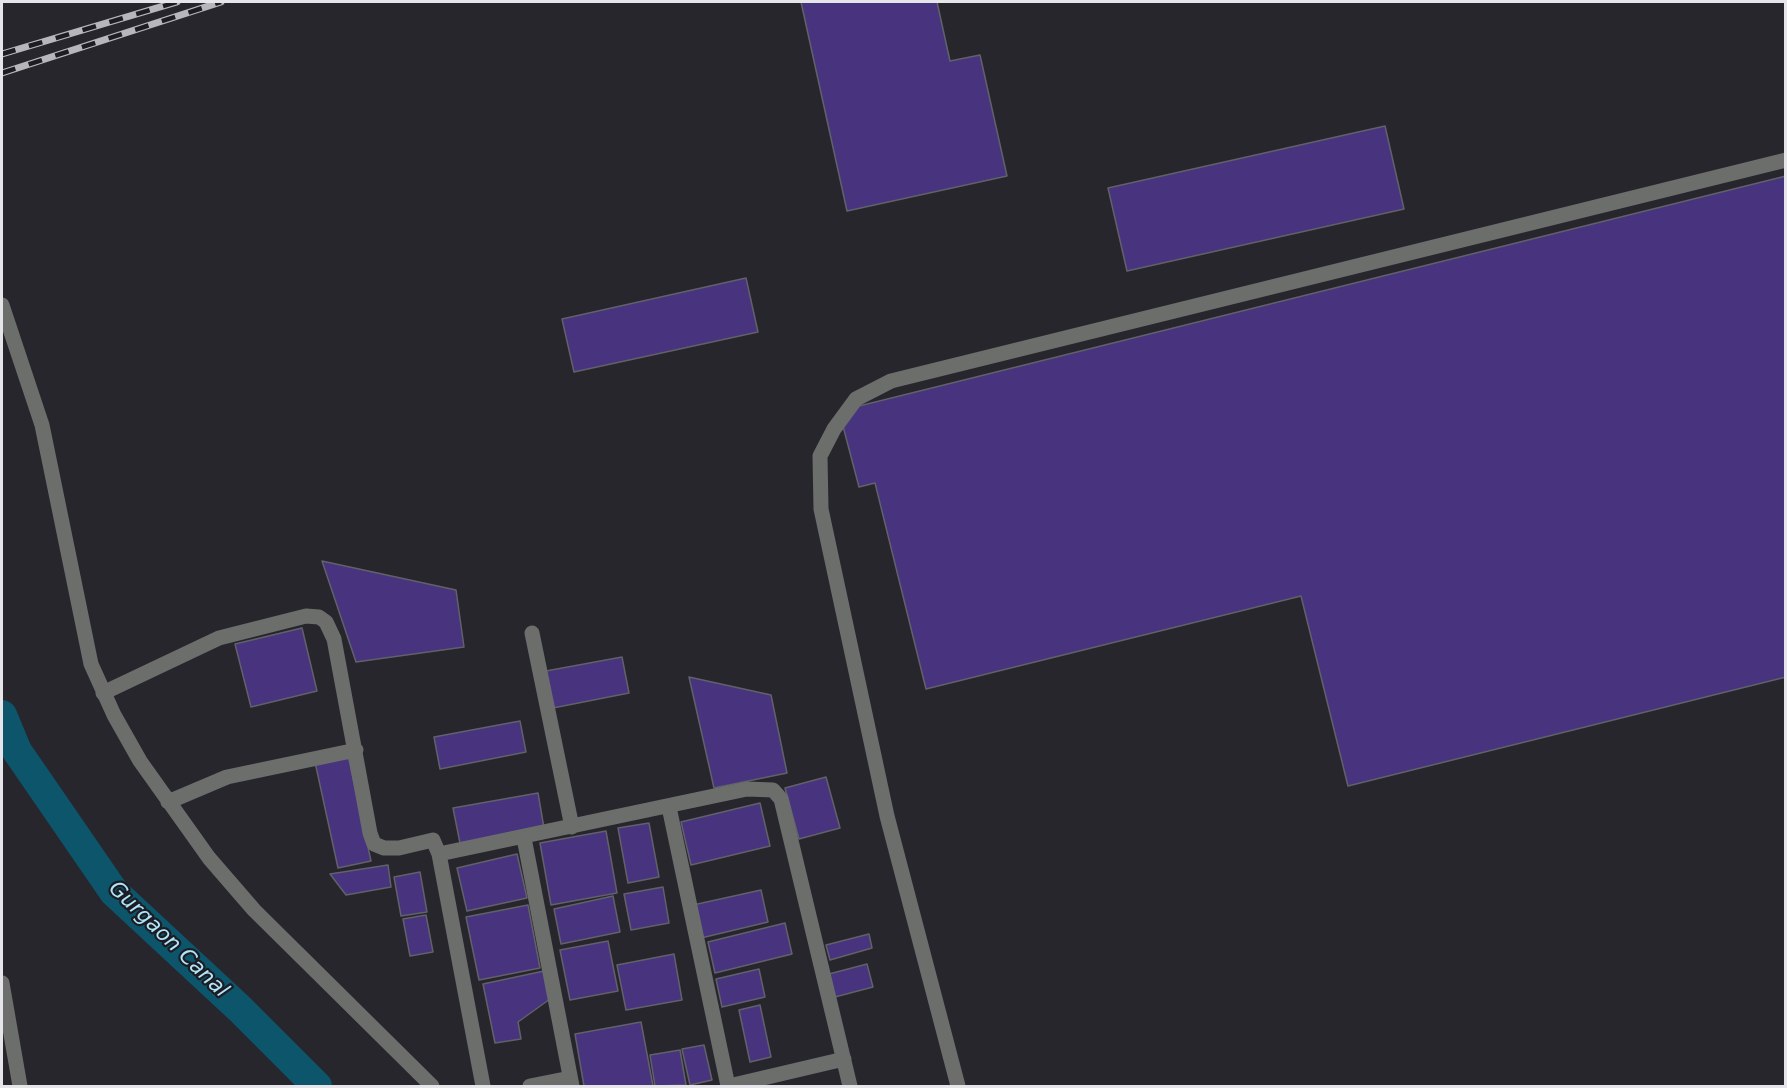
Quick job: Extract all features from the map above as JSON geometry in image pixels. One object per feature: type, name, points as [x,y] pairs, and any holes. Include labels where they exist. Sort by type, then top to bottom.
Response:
[{"type":"street","points":[[958,1086],[887,816],[821,509],[820,456],[834,429],[856,399],[891,381],[1785,160]]},
{"type":"street","points":[[2,305],[42,425],[91,664],[102,693],[140,761],[208,858],[254,910],[432,1086]]},
{"type":"street","points":[[102,693],[219,638],[306,616],[319,616],[326,622],[334,639],[370,833],[374,844],[384,848],[399,848],[433,840],[439,854],[483,1086]]},
{"type":"street","points":[[532,633],[572,827]]},
{"type":"street","points":[[168,802],[227,777],[356,750]]},
{"type":"street","points":[[439,854],[761,788],[772,789],[781,799],[850,1086]]},
{"type":"street","points":[[669,807],[729,1086],[844,1059]]},
{"type":"street","points":[[524,838],[571,1082],[530,1086]]},
{"type":"street","points":[[2,983],[20,1086]]},
{"type":"building","points":[[801,2],[937,2],[950,61],[980,55],[1007,176],[847,211]]},
{"type":"building","points":[[1385,126],[1404,209],[1127,271],[1108,188]]},
{"type":"building","points":[[1786,176],[1786,677],[1348,786],[1301,596],[926,689],[875,483],[859,487],[839,411]]},
{"type":"building","points":[[746,278],[758,332],[574,372],[562,319]]},
{"type":"building","points":[[322,561],[456,590],[464,647],[356,662]]},
{"type":"building","points":[[302,628],[317,691],[251,707],[235,644]]},
{"type":"building","points":[[622,657],[629,693],[553,708],[546,671]]},
{"type":"building","points":[[689,677],[771,695],[787,773],[714,788]]},
{"type":"building","points":[[520,721],[526,752],[440,769],[434,737]]},
{"type":"building","points":[[348,755],[371,861],[338,868],[315,762]]},
{"type":"building","points":[[826,777],[840,828],[799,839],[785,788]]},
{"type":"building","points":[[538,793],[544,828],[460,843],[453,808]]},
{"type":"building","points":[[760,803],[770,846],[691,865],[681,822]]},
{"type":"building","points":[[649,823],[659,877],[628,883],[618,828]]},
{"type":"building","points":[[606,831],[617,893],[551,905],[540,843]]},
{"type":"building","points":[[517,854],[527,898],[467,911],[457,868]]},
{"type":"building","points":[[388,865],[391,887],[346,895],[330,874]]},
{"type":"building","points":[[420,872],[427,912],[401,916],[394,877]]},
{"type":"building","points":[[663,887],[669,923],[631,930],[624,894]]},
{"type":"building","points":[[761,890],[768,922],[701,938],[693,905]]},
{"type":"building","points":[[613,896],[620,932],[561,944],[554,909]]},
{"type":"building","points":[[528,905],[540,968],[479,980],[466,917]]},
{"type":"building","points":[[426,915],[433,952],[410,956],[403,919]]},
{"type":"building","points":[[785,923],[792,954],[715,973],[708,942]]},
{"type":"building","points":[[869,934],[872,948],[830,960],[826,945]]},
{"type":"building","points":[[608,941],[618,991],[570,1000],[560,950]]},
{"type":"building","points":[[674,954],[682,1000],[626,1010],[617,965]]},
{"type":"building","points":[[867,964],[873,987],[835,997],[829,974]]},
{"type":"building","points":[[759,969],[765,997],[722,1007],[716,979]]},
{"type":"building","points":[[544,971],[550,999],[518,1022],[521,1039],[495,1043],[483,984]]},
{"type":"building","points":[[760,1005],[771,1057],[750,1062],[739,1010]]},
{"type":"building","points":[[641,1022],[653,1086],[584,1086],[575,1034]]},
{"type":"building","points":[[704,1045],[712,1080],[690,1085],[682,1049]]},
{"type":"building","points":[[680,1050],[686,1085],[655,1086],[650,1055]]},
{"type":"waterway","name":"Gurgaon Canal","points":[[2,715],[17,751],[114,892],[240,1009],[317,1086]]},
{"type":"railway","points":[[2,54],[177,2]]},
{"type":"railway","points":[[2,73],[221,2]]}]
